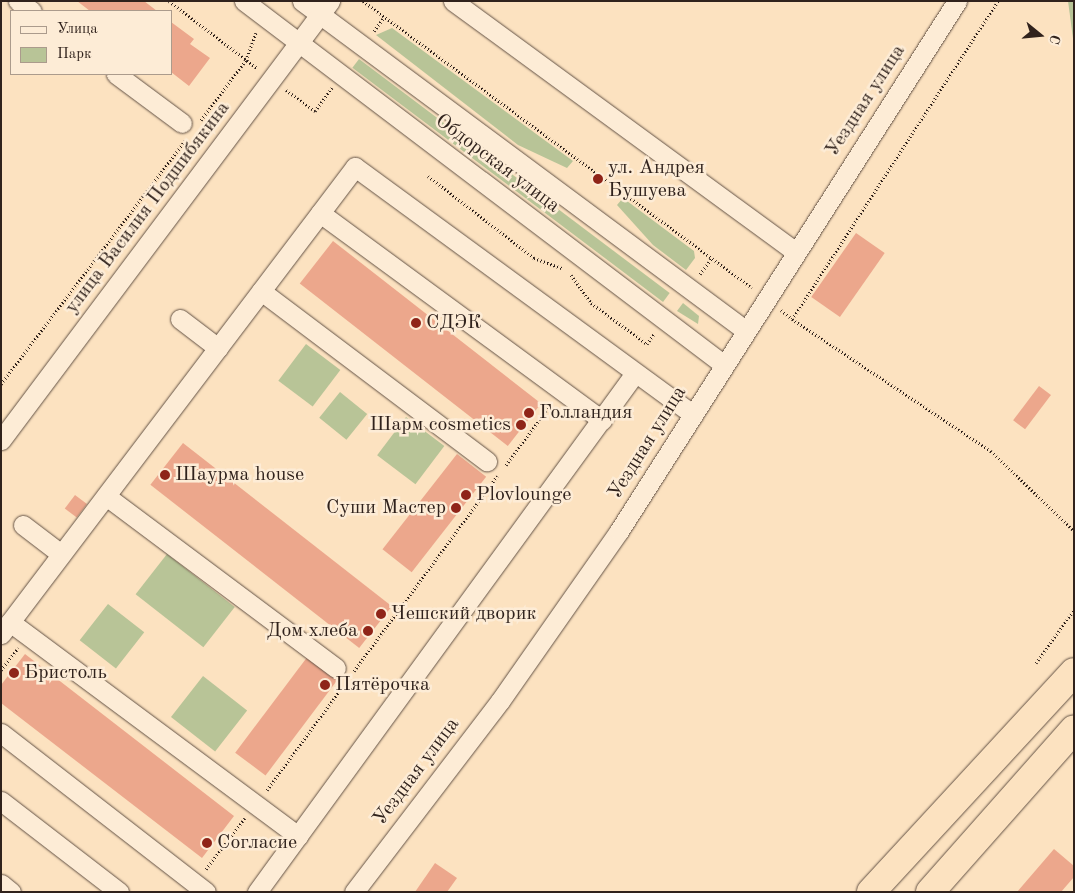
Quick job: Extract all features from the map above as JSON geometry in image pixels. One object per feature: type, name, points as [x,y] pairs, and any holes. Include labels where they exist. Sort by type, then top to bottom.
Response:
[{"type":"highway","points":[[872,892],[1074,672]]},
{"type":"highway","points":[[930,892],[1074,729]]},
{"type":"street","points":[[18,1],[31,10]]},
{"type":"street","name":"Обдорская улица","points":[[244,1],[724,364]]},
{"type":"street","name":"Обдорская улица","points":[[302,1],[325,8],[745,330]]},
{"type":"street","points":[[453,1],[796,252]]},
{"type":"street","name":"Уездная улица","points":[[354,892],[500,701],[620,531],[745,330],[957,1]]},
{"type":"street","name":"улица Василия Подшибякина","points":[[2,439],[325,8]]},
{"type":"street","points":[[117,75],[189,128]]},
{"type":"street","points":[[298,836],[28,635],[6,628],[355,167],[693,414]]},
{"type":"street","points":[[320,213],[602,420]]},
{"type":"street","points":[[261,291],[487,461]]},
{"type":"street","points":[[180,319],[218,348]]},
{"type":"street","points":[[257,892],[636,373]]},
{"type":"street","points":[[106,496],[336,668]]},
{"type":"street","points":[[23,525],[61,554]]},
{"type":"street","points":[[1,733],[206,892]]},
{"type":"street","points":[[1,801],[119,892]]},
{"type":"street","points":[[1,884],[11,892]]},
{"type":"path","points":[[169,1],[246,60]]},
{"type":"path","points":[[363,1],[792,319],[990,452],[1074,530]]},
{"type":"path","points":[[792,319],[998,1]]},
{"type":"path","points":[[1,384],[189,128],[246,60],[262,15]]},
{"type":"path","points":[[197,864],[205,870],[256,804],[554,400]]},
{"type":"path","points":[[1036,663],[1074,610]]},
{"type":"path","points":[[1,670],[28,635]]},
{"type":"green space","points":[[1068,1],[1074,1],[1074,46]]},
{"type":"green space","points":[[392,28],[573,161],[567,168],[518,145],[376,35]]},
{"type":"green space","points":[[359,59],[670,293],[663,302],[352,68]]},
{"type":"green space","points":[[623,198],[694,251],[695,258],[686,270],[653,245],[617,205]]},
{"type":"green space","points":[[683,303],[699,316],[698,324],[677,311]]},
{"type":"green space","points":[[306,344],[340,370],[313,407],[278,381]]},
{"type":"green space","points":[[340,392],[367,414],[346,440],[319,418]]},
{"type":"green space","points":[[406,417],[444,446],[415,484],[377,455]]},
{"type":"green space","points":[[167,554],[235,607],[203,647],[136,594]]},
{"type":"green space","points":[[108,604],[144,632],[116,669],[80,640]]},
{"type":"green space","points":[[203,676],[247,710],[215,751],[171,717]]},
{"type":"building","points":[[77,1],[144,1],[156,10],[89,10]]},
{"type":"building","points":[[172,23],[194,39],[190,44],[210,58],[189,86],[172,73]]},
{"type":"building","points":[[856,233],[885,253],[840,317],[811,297]]},
{"type":"building","points":[[333,241],[541,404],[508,446],[300,284]]},
{"type":"building","points":[[1039,386],[1051,395],[1025,429],[1013,420]]},
{"type":"building","points":[[183,443],[392,606],[359,648],[150,485]]},
{"type":"building","points":[[457,454],[486,477],[412,572],[383,549]]},
{"type":"building","points":[[75,495],[87,504],[77,518],[65,509]]},
{"type":"building","points":[[25,654],[234,816],[202,858],[1,703],[1,685]]},
{"type":"building","points":[[308,656],[338,679],[266,776],[235,753]]},
{"type":"building","points":[[1054,849],[1074,866],[1074,877],[1061,892],[1017,892]]},
{"type":"building","points":[[435,863],[457,878],[447,892],[415,892]]},
{"type":"place","name":"ул. Андрея Бушуева","points":[[598,179]]},
{"type":"place","name":"СДЭК","points":[[416,323]]},
{"type":"place","name":"Голландия","points":[[529,413]]},
{"type":"place","name":"Шарм cosmetics","points":[[521,425]]},
{"type":"place","name":"Шаурма house","points":[[165,475]]},
{"type":"place","name":"Plovlounge","points":[[466,495]]},
{"type":"place","name":"Суши Мастер","points":[[456,508]]},
{"type":"place","name":"Чешский дворик","points":[[381,614]]},
{"type":"place","name":"Дом хлеба","points":[[368,631]]},
{"type":"place","name":"Бристоль","points":[[14,673]]},
{"type":"place","name":"Пятёрочка","points":[[325,685]]},
{"type":"place","name":"Согласие","points":[[207,843]]}]
